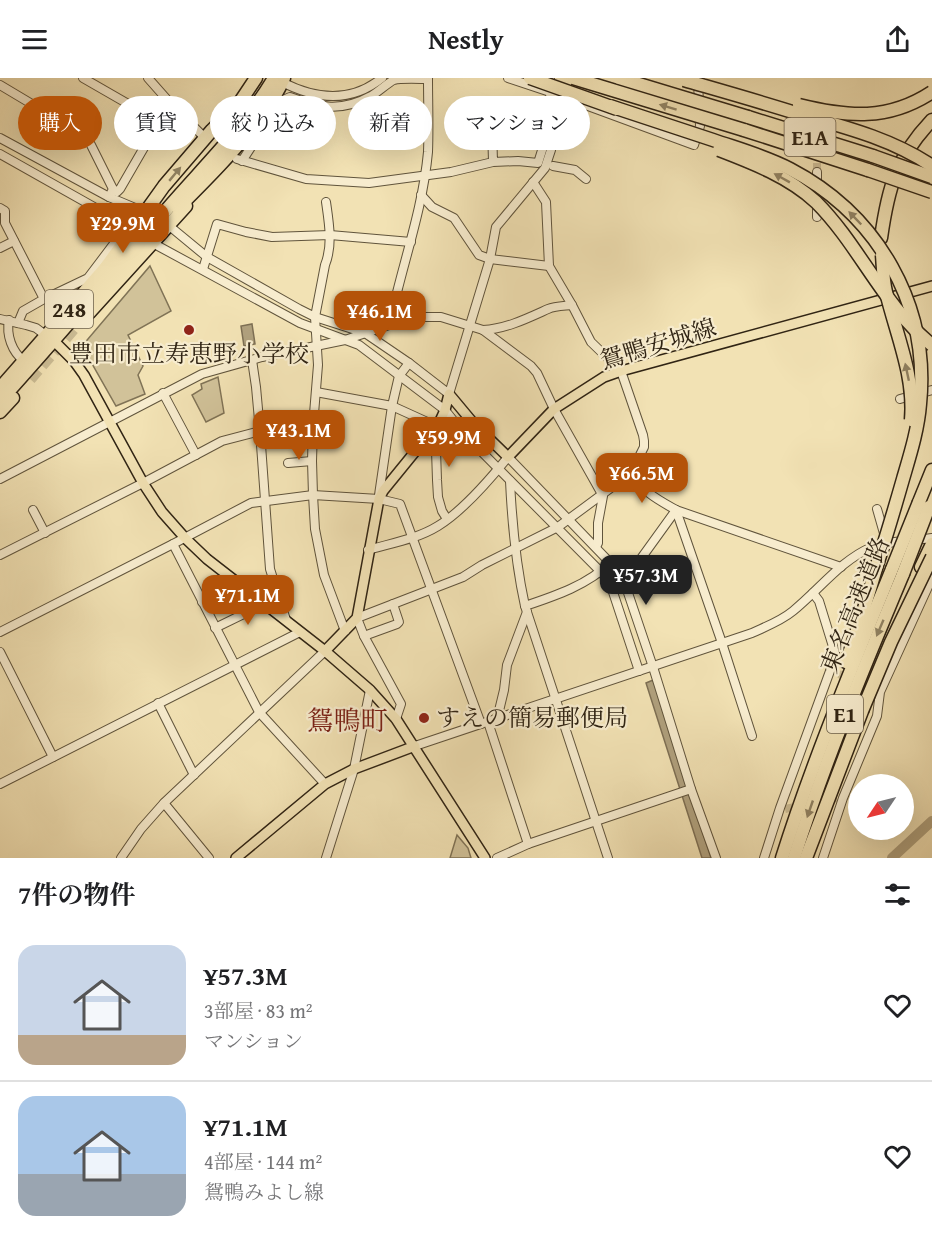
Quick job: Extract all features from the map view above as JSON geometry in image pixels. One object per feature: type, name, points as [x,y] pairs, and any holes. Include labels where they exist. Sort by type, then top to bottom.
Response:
[{"type":"highway","name":"248","points":[[76,326],[150,229],[164,186],[212,130],[240,102],[256,78]]},
{"type":"highway","name":"248","points":[[255,96],[266,78]]},
{"type":"highway","points":[[530,78],[753,153],[790,169],[813,183],[834,198],[866,229],[901,285],[915,324],[919,345],[921,385],[913,446],[860,622],[796,804],[787,843]]},
{"type":"highway","name":"E1A","points":[[573,78],[744,130],[932,192]]},
{"type":"highway","name":"E1A","points":[[619,78],[873,156],[932,177]]},
{"type":"highway","name":"248","points":[[0,401],[50,338],[90,281],[150,229],[203,188],[267,108],[279,79]]},
{"type":"highway","name":"248","points":[[265,96],[279,79]]},
{"type":"highway","points":[[687,79],[848,115],[879,114],[895,110],[909,105],[932,91]]},
{"type":"highway","points":[[687,79],[878,138],[903,148],[932,166]]},
{"type":"highway","points":[[610,106],[752,163],[802,191],[828,215],[843,233],[896,310],[932,345]]},
{"type":"highway","points":[[899,492],[908,445],[912,410],[911,388],[885,290],[881,238],[886,203],[902,160],[932,120]]},
{"type":"highway","name":"248","points":[[0,388],[135,247],[216,150]]},
{"type":"highway","points":[[0,412],[30,379]]},
{"type":"highway","name":"東名高速道路","points":[[782,858],[828,728],[927,503],[932,470]]},
{"type":"highway","points":[[806,858],[862,711],[932,544]]},
{"type":"highway","points":[[891,642],[932,557]]},
{"type":"highway","name":"東名高速道路","points":[[794,858],[898,571]]},
{"type":"main road","name":"鴛鴨安城線","points":[[507,458],[554,409],[604,377],[932,286]]},
{"type":"main road","points":[[50,338],[74,361],[84,375],[143,483],[162,512],[207,559],[325,651],[370,690],[396,718],[485,858]]},
{"type":"main road","points":[[325,651],[357,618],[378,499],[438,424],[447,402],[474,424],[507,458]]},
{"type":"main road","points":[[236,858],[325,784],[354,769],[415,746]]},
{"type":"street","points":[[0,138],[92,187],[111,193],[117,192],[157,125],[156,120],[83,78]]},
{"type":"street","points":[[148,78],[201,134]]},
{"type":"street","points":[[279,79],[313,94],[330,97],[355,94],[382,78]]},
{"type":"street","points":[[508,78],[694,145],[700,126],[687,79],[816,112],[854,117],[892,113],[910,108],[932,91]]},
{"type":"street","points":[[447,402],[490,259],[496,227],[544,168],[551,150],[550,78]]},
{"type":"street","points":[[392,324],[392,313],[411,242],[421,195],[424,176],[428,151],[428,79],[394,80],[369,97],[343,107],[327,108],[309,105],[290,98],[281,101],[239,160],[306,179],[369,183],[424,176],[451,172],[493,162],[538,163],[544,144],[543,125],[541,123],[492,126],[493,162]]},
{"type":"street","points":[[0,86],[87,137],[111,193],[150,229],[203,270],[278,312],[359,345],[399,376],[447,402]]},
{"type":"street","points":[[816,112],[817,127]]},
{"type":"street","points":[[0,154],[126,225],[90,281],[44,299],[23,311],[18,323]]},
{"type":"street","points":[[553,166],[575,170],[586,179]]},
{"type":"street","points":[[817,172],[817,217]]},
{"type":"street","points":[[396,718],[400,704],[357,618],[463,577],[557,527],[631,473],[644,447],[621,371],[591,342],[549,266],[546,202],[533,182]]},
{"type":"street","points":[[84,201],[92,187]]},
{"type":"street","points":[[421,195],[432,207],[454,218],[479,255],[490,259],[549,266]]},
{"type":"street","points":[[326,202],[330,235],[328,257],[315,317],[318,365],[313,426],[313,495],[315,529],[324,575],[345,631]]},
{"type":"street","points":[[0,208],[5,211],[5,224],[44,299]]},
{"type":"street","points":[[203,270],[217,224],[272,237],[330,235],[411,242]]},
{"type":"street","points":[[150,229],[207,257],[315,317],[363,334],[409,363],[447,402],[465,435],[610,582],[640,671]]},
{"type":"street","points":[[0,248],[14,241]]},
{"type":"street","points":[[483,330],[512,324],[550,308],[572,304]]},
{"type":"street","points":[[0,479],[163,393],[213,370],[345,340],[420,317],[441,317],[483,330],[537,373],[554,409],[603,496],[596,547]]},
{"type":"street","points":[[4,319],[27,324],[50,338]]},
{"type":"street","points":[[4,319],[14,348],[24,361]]},
{"type":"street","points":[[252,360],[266,500],[270,569],[286,620]]},
{"type":"street","points":[[378,499],[392,406],[399,376],[409,363]]},
{"type":"street","points":[[900,399],[932,390]]},
{"type":"street","points":[[316,392],[392,406],[438,424],[437,489],[442,511],[447,519]]},
{"type":"street","points":[[163,393],[196,455]]},
{"type":"street","points":[[0,555],[222,441],[260,431],[313,426]]},
{"type":"street","points":[[368,550],[414,538],[439,525],[465,503],[507,458],[622,574],[691,789],[716,858]]},
{"type":"street","points":[[288,463],[312,461]]},
{"type":"street","points":[[631,473],[642,488],[676,510],[841,567]]},
{"type":"street","points":[[510,481],[511,515],[519,578],[526,609],[608,858]]},
{"type":"street","points":[[0,632],[251,503],[313,495],[378,499],[400,504],[431,589],[485,723],[528,844]]},
{"type":"street","points":[[877,509],[887,544]]},
{"type":"street","points":[[33,510],[45,533]]},
{"type":"street","points":[[622,574],[632,571],[676,510]]},
{"type":"street","points":[[676,510],[752,736]]},
{"type":"street","points":[[415,746],[753,633],[778,622],[792,612],[841,567],[859,554],[887,544],[932,538]]},
{"type":"street","points":[[173,544],[259,712],[325,784]]},
{"type":"street","points":[[497,719],[507,665],[526,609],[561,594],[601,572],[610,562]]},
{"type":"street","points":[[823,858],[840,798],[877,716],[878,691],[932,578]]},
{"type":"street","points":[[202,602],[237,581]]},
{"type":"street","points":[[765,858],[835,653],[819,601],[813,593]]},
{"type":"street","points":[[215,628],[258,607],[262,601]]},
{"type":"street","points":[[364,636],[399,622],[393,604]]},
{"type":"street","points":[[0,784],[300,632]]},
{"type":"street","points":[[121,858],[141,829],[164,803],[325,651]]},
{"type":"street","points":[[0,652],[53,757]]},
{"type":"street","points":[[831,670],[839,674]]},
{"type":"street","points":[[326,858],[354,769],[370,690]]},
{"type":"street","points":[[158,703],[194,775]]},
{"type":"street","points":[[497,858],[528,844],[691,789]]},
{"type":"street","points":[[164,803],[209,858]]},
{"type":"shaded area","points":[[150,266],[171,311],[128,335],[143,366],[138,375],[145,394],[116,406],[82,346]]},
{"type":"shaded area","points":[[252,324],[255,344],[244,346],[241,326]]},
{"type":"shaded area","points":[[218,377],[224,413],[206,422],[192,395],[202,389],[201,384]]},
{"type":"shaded area","points":[[653,680],[711,858],[702,858],[646,683]]},
{"type":"shaded area","points":[[457,835],[468,848],[471,858],[450,858]]},
{"type":"waterway","points":[[892,858],[932,821]]},
{"type":"tunnel","points":[[817,127],[817,172]]},
{"type":"tunnel","points":[[30,379],[76,326]]},
{"type":"tunnel","points":[[839,674],[876,690]]},
{"type":"tunnel","points":[[785,809],[837,798]]},
{"type":"place","name":"豊田市立寿恵野小学校","points":[[189,330]]},
{"type":"place","name":"すえの簡易郵便局","points":[[424,718]]},
{"type":"district","name":"鴛鴨町","points":[[347,721]]}]
